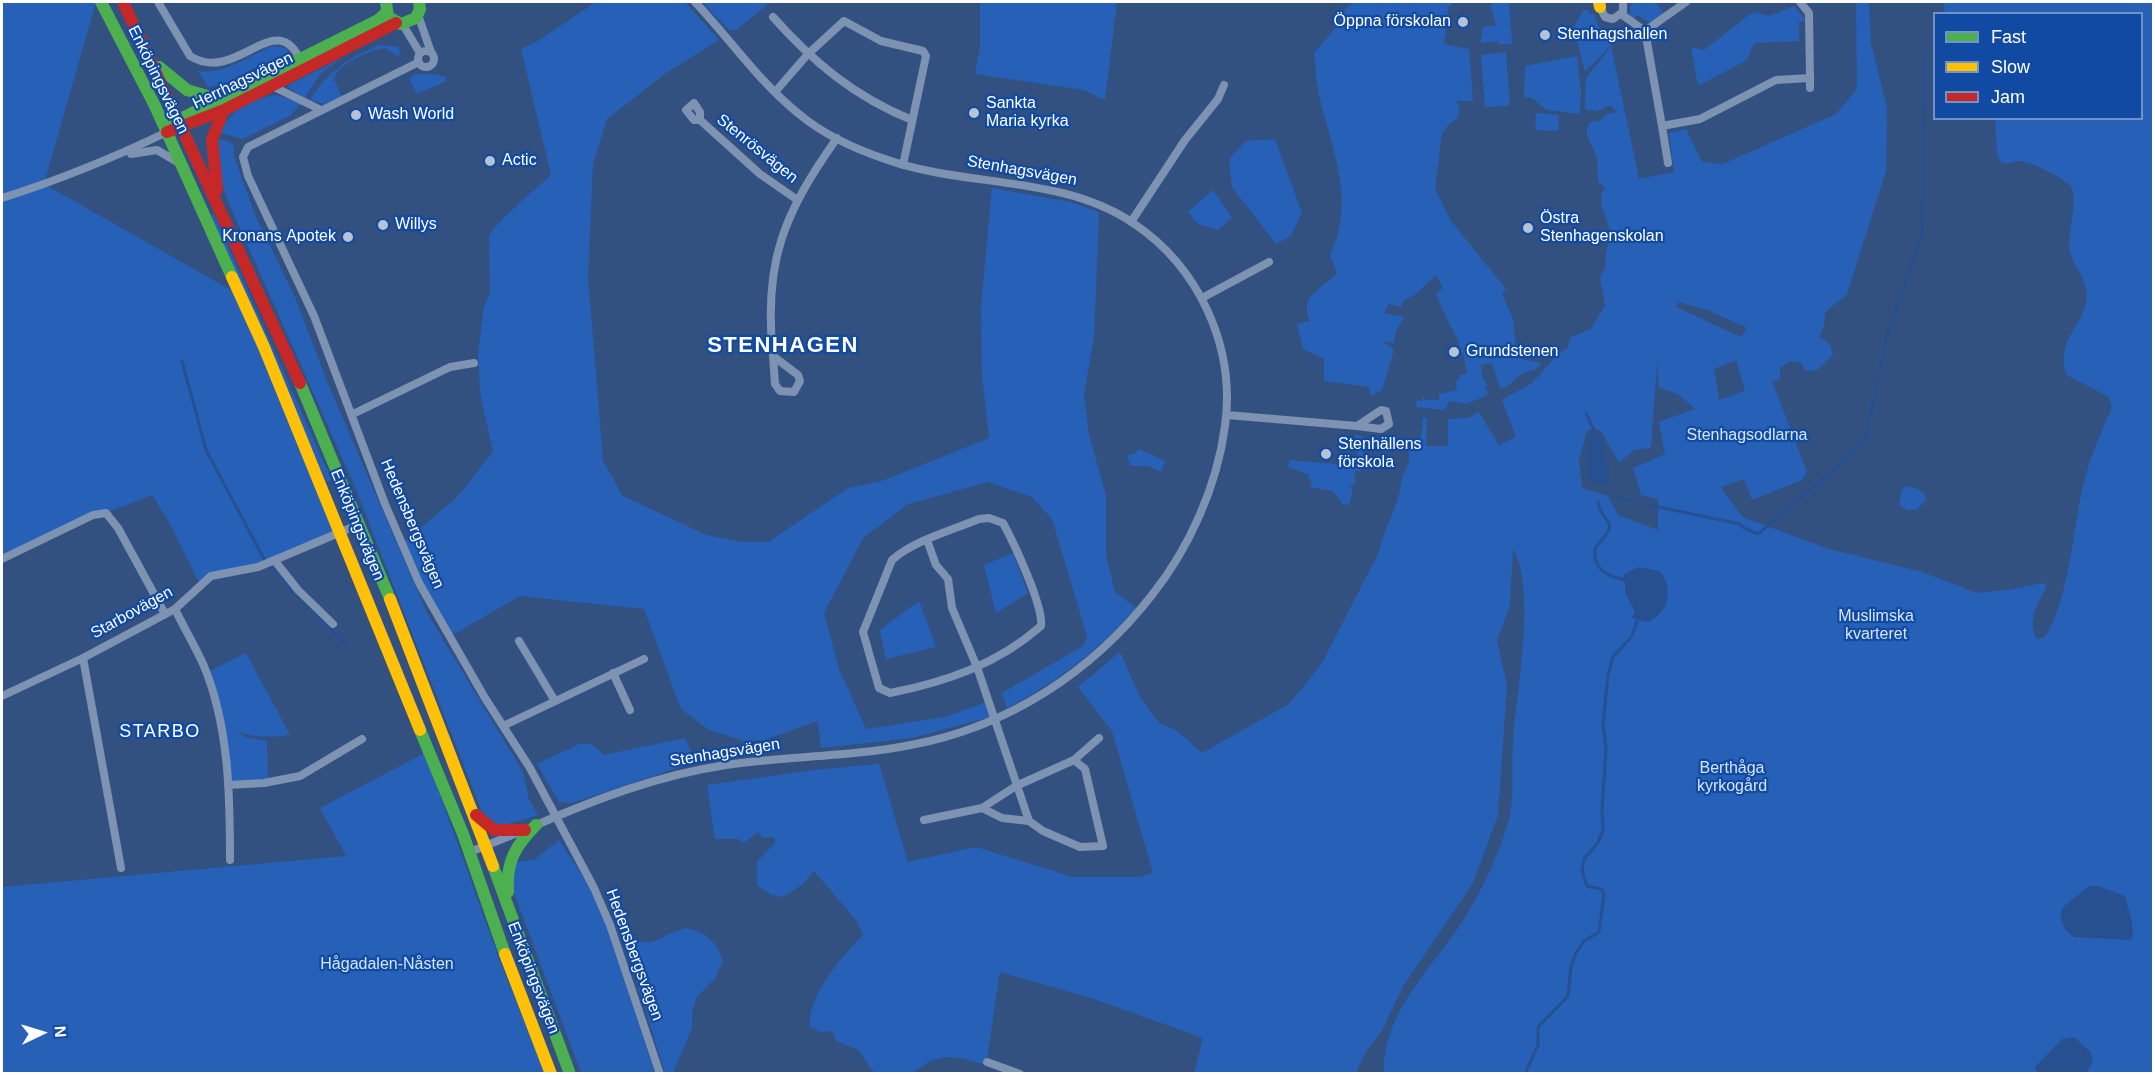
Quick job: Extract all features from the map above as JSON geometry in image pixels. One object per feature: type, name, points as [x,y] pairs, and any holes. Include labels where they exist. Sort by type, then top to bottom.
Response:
[{"type":"main road","name":"Enköpingsvägen","points":[[101,2],[167,132],[264,347],[342,531],[470,852],[473,868],[551,1074]]},
{"type":"main road","name":"Enköpingsvägen","points":[[123,2],[218,201],[315,416],[360,524],[472,811],[570,1074]]},
{"type":"main road","name":"Herrhagsvägen","points":[[222,105],[272,86],[378,20],[386,7]]},
{"type":"main road","points":[[386,7],[399,24]]},
{"type":"main road","name":"Herrhagsvägen","points":[[167,132],[303,65],[399,24],[411,23],[421,7]]},
{"type":"main road","points":[[149,55],[182,89],[222,105],[212,139],[218,201]]},
{"type":"main road","points":[[472,811],[494,830],[531,827]]},
{"type":"main road","points":[[509,909],[506,876],[509,855],[531,827]]},
{"type":"street","points":[[158,2],[190,56],[198,61],[216,64],[228,61],[270,40],[281,38],[289,42],[303,65]]},
{"type":"street","name":"Stenhagsvägen","points":[[470,852],[642,783],[683,773],[749,762],[911,746],[994,721],[1030,702],[1104,650],[1124,630],[1165,579],[1202,508],[1220,454],[1227,415],[1222,351],[1202,298],[1170,254],[1131,222],[1088,199],[903,165],[837,138],[801,116],[775,92],[695,2]]},
{"type":"street","points":[[1621,14],[1623,2]]},
{"type":"street","points":[[1645,31],[1686,2]]},
{"type":"street","points":[[1662,126],[1700,119],[1776,80],[1810,83],[1809,13],[1800,2]]},
{"type":"street","points":[[1600,4],[1605,17],[1609,19],[1621,14]]},
{"type":"street","points":[[421,7],[431,52]]},
{"type":"street","points":[[1621,14],[1645,31],[1668,163]]},
{"type":"street","points":[[773,17],[808,55],[856,92],[912,120]]},
{"type":"street","points":[[775,92],[808,55],[844,21],[881,41],[923,51],[926,56],[903,165]]},
{"type":"street","points":[[399,24],[419,58]]},
{"type":"street","name":"Hedensbergsvägen","points":[[419,58],[426,67],[431,65],[434,59],[431,52],[426,50],[419,58],[248,147],[243,157],[249,176],[314,316],[385,504],[419,583],[557,817],[594,888],[610,925],[660,1074]]},
{"type":"street","points":[[1131,222],[1185,140],[1218,99],[1224,85]]},
{"type":"street","points":[[272,86],[321,110]]},
{"type":"street","name":"Stenrösvägen","points":[[700,120],[760,174],[796,199]]},
{"type":"street","points":[[2,198],[110,159],[167,132]]},
{"type":"street","name":"Stenrösvägen","points":[[773,356],[769,313],[772,274],[779,244],[796,199],[837,138]]},
{"type":"street","points":[[110,159],[149,149],[165,153],[181,164]]},
{"type":"street","points":[[1202,298],[1269,262]]},
{"type":"street","points":[[352,414],[450,367],[474,363]]},
{"type":"street","points":[[1227,415],[1357,426]]},
{"type":"street","points":[[2,559],[93,515],[106,513],[118,528],[165,614]]},
{"type":"street","points":[[988,518],[1003,523],[1032,591],[1041,616],[1041,626],[1002,656],[977,667],[946,680],[890,693],[879,688],[863,632],[892,560],[902,551],[927,540],[978,519],[988,518]]},
{"type":"street","name":"Starbovägen","points":[[2,696],[83,658],[175,609],[211,576],[245,571],[275,561],[360,524]]},
{"type":"street","points":[[927,540],[936,565],[948,579],[952,608],[977,667],[1029,821]]},
{"type":"street","points":[[275,561],[303,597],[333,624]]},
{"type":"street","points":[[175,609],[203,665],[213,692],[225,751],[230,860]]},
{"type":"street","points":[[519,641],[555,701]]},
{"type":"street","points":[[83,658],[121,868]]},
{"type":"street","points":[[503,726],[644,659]]},
{"type":"street","points":[[613,673],[630,710]]},
{"type":"street","points":[[924,820],[982,808],[1016,786],[1074,760],[1099,738]]},
{"type":"street","points":[[228,785],[264,783],[300,776],[362,739]]},
{"type":"street","points":[[982,808],[1002,818],[1029,821],[1043,831],[1080,847],[1103,846],[1085,769],[1074,760]]},
{"type":"street","points":[[987,1062],[1020,1074]]},
{"type":"green space","points":[[2,2],[96,2],[44,184],[236,293],[337,534],[249,573],[199,582],[169,522],[152,495],[29,542],[2,557]]},
{"type":"green space","points":[[596,2],[685,2],[719,40],[666,73],[607,119],[593,164],[588,276],[603,461],[623,496],[706,535],[741,542],[768,542],[848,488],[882,481],[989,438],[982,375],[981,306],[992,188],[1070,202],[1099,212],[1094,338],[1084,393],[1089,435],[1106,495],[1106,555],[1115,592],[1136,608],[1107,638],[1060,676],[1007,708],[1002,693],[1083,646],[1087,636],[1052,519],[1032,497],[988,482],[908,504],[863,538],[824,613],[839,669],[866,729],[945,717],[987,702],[990,717],[912,738],[821,748],[818,721],[764,740],[745,741],[709,730],[681,709],[644,609],[520,596],[449,637],[431,606],[404,542],[457,497],[493,452],[480,392],[478,354],[484,307],[490,293],[489,235],[503,218],[551,175],[521,49],[538,41]]},
{"type":"green space","points":[[702,2],[771,2],[736,30],[729,30]]},
{"type":"green space","points":[[980,2],[1117,2],[1105,100],[1084,90],[975,74],[980,48]]},
{"type":"green space","points":[[1355,2],[1454,2],[1448,8],[1444,44],[1469,49],[1473,101],[1456,101],[1460,108],[1457,119],[1450,123],[1442,133],[1435,188],[1451,221],[1506,289],[1502,293],[1513,319],[1517,358],[1541,363],[1537,369],[1523,373],[1509,385],[1500,388],[1492,363],[1481,365],[1482,377],[1488,385],[1485,387],[1488,395],[1466,404],[1450,401],[1444,410],[1416,407],[1417,399],[1422,402],[1422,396],[1425,400],[1439,400],[1439,394],[1457,390],[1456,380],[1459,379],[1459,375],[1467,374],[1462,352],[1436,293],[1443,288],[1436,275],[1416,294],[1403,301],[1401,307],[1389,304],[1384,313],[1404,317],[1396,331],[1394,343],[1383,341],[1394,350],[1382,390],[1371,396],[1369,387],[1324,381],[1324,359],[1303,349],[1297,324],[1310,321],[1307,312],[1309,299],[1337,273],[1330,255],[1338,235],[1341,216],[1340,177],[1319,93],[1314,53],[1338,25],[1345,9]]},
{"type":"green space","points":[[1493,2],[1509,2],[1512,44],[1498,44],[1498,41],[1481,43],[1483,27],[1496,25],[1491,6]]},
{"type":"green space","points":[[1631,2],[1655,2],[1664,13],[1651,23],[1637,15],[1633,19],[1630,16]]},
{"type":"green space","points":[[1856,2],[1869,2],[1871,43],[1887,108],[1886,171],[1847,294],[1825,312],[1824,326],[1819,337],[1830,344],[1833,355],[1817,370],[1806,371],[1800,362],[1790,361],[1780,368],[1780,380],[1772,381],[1807,472],[1802,480],[1752,500],[1744,479],[1721,487],[1742,517],[1829,549],[1922,572],[1977,593],[2043,583],[2047,586],[2035,612],[2033,626],[2037,639],[2045,637],[2060,604],[2065,584],[2083,485],[2112,408],[2109,397],[2067,375],[2064,363],[2066,344],[2080,318],[2087,298],[2085,285],[2069,246],[2073,191],[2061,179],[2038,166],[2023,161],[2008,164],[2001,162],[1997,154],[1995,120],[2143,120],[2143,12],[1945,12],[1944,2],[2153,2],[2153,1073],[1384,1073],[1386,1050],[1392,1028],[1402,1007],[1469,911],[1502,843],[1509,819],[1524,615],[1524,590],[1520,567],[1513,549],[1510,605],[1497,641],[1507,685],[1498,815],[1473,883],[1404,985],[1381,1032],[1366,1051],[1356,1073],[1194,1073],[1203,1038],[1094,999],[1000,972],[986,1065],[960,1058],[945,1057],[930,1061],[912,1073],[878,1074],[873,1071],[858,1050],[836,1041],[833,1031],[820,1032],[810,1026],[814,1002],[820,989],[836,965],[863,935],[856,920],[814,871],[803,884],[783,897],[772,895],[757,885],[757,862],[775,843],[774,837],[763,838],[758,832],[744,843],[738,839],[715,839],[707,785],[814,770],[879,764],[908,862],[976,847],[1073,877],[1140,877],[1153,873],[1112,731],[1078,687],[1120,652],[1140,697],[1159,723],[1176,730],[1202,753],[1289,704],[1321,665],[1379,552],[1408,464],[1408,438],[1421,439],[1423,418],[1427,418],[1426,446],[1448,446],[1448,419],[1469,418],[1478,411],[1499,445],[1516,437],[1502,400],[1532,383],[1558,354],[1568,348],[1570,338],[1592,328],[1605,305],[1600,277],[1606,266],[1610,234],[1601,199],[1605,188],[1599,183],[1597,158],[1587,132],[1590,122],[1602,120],[1606,114],[1617,112],[1611,105],[1597,111],[1585,109],[1586,79],[1611,46],[1639,179],[1674,172],[1669,133],[1686,129],[1702,162],[1723,164],[1836,114],[1857,89]],"holes":[[[1679,302],[1708,310],[1747,328],[1741,337],[1676,307]],[[1736,360],[1745,391],[1719,400],[1714,369]],[[1657,361],[1659,388],[1678,394],[1695,409],[1659,422],[1665,454],[1633,468],[1641,495],[1658,499],[1658,530],[1618,515],[1608,496],[1582,488],[1579,459],[1587,431],[1592,428],[1601,431],[1619,463],[1634,450],[1651,448]]]},
{"type":"green space","points":[[1794,6],[1806,21],[1799,21],[1799,41],[1754,43],[1747,60],[1700,85],[1697,81],[1691,47],[1704,50],[1753,12],[1769,16]]},
{"type":"green space","points":[[1584,10],[1589,10],[1590,14],[1594,14],[1601,33],[1610,31],[1613,43],[1585,72],[1574,27]]},
{"type":"green space","points":[[380,45],[399,47],[400,57],[385,48],[363,55],[336,73],[334,79],[342,98],[324,104],[310,100],[323,82],[340,66]]},
{"type":"green space","points":[[273,46],[286,48],[288,52],[223,84],[208,87],[198,71],[228,67]]},
{"type":"green space","points":[[1506,52],[1510,103],[1508,106],[1485,107],[1481,55]]},
{"type":"green space","points":[[1577,56],[1581,91],[1580,114],[1547,110],[1532,98],[1524,97],[1525,66]]},
{"type":"green space","points":[[342,58],[320,74],[305,98],[289,88],[289,85]]},
{"type":"green space","points":[[414,74],[446,77],[446,81],[417,94],[410,80]]},
{"type":"green space","points":[[276,95],[302,103],[291,115],[243,139],[220,133],[235,112],[259,99]]},
{"type":"green space","points":[[1536,113],[1559,115],[1558,131],[1535,130]]},
{"type":"green space","points":[[217,139],[228,141],[234,146],[234,156],[255,215],[295,297],[328,384],[427,613],[523,772],[529,800],[538,815],[500,827],[482,812],[353,482],[227,199],[221,180]]},
{"type":"green space","points":[[1275,139],[1302,213],[1291,236],[1276,244],[1232,187],[1229,159],[1246,141]]},
{"type":"green space","points":[[1213,190],[1232,218],[1217,230],[1198,224],[1188,212]]},
{"type":"green space","points":[[214,214],[331,479],[329,481],[326,481],[209,216]]},
{"type":"green space","points":[[1355,435],[1366,437],[1360,471],[1355,470],[1355,483],[1349,487],[1353,488],[1349,505],[1342,504],[1333,491],[1310,487],[1312,480],[1308,479],[1309,475],[1288,467],[1290,460],[1357,466],[1358,447],[1354,447]]},
{"type":"green space","points":[[1139,449],[1165,461],[1161,472],[1148,466],[1131,466],[1127,456],[1136,453]]},
{"type":"green space","points":[[1908,486],[1916,488],[1925,495],[1926,500],[1916,510],[1906,510],[1899,504],[1902,489]]},
{"type":"green space","points":[[1013,553],[1028,593],[996,613],[984,565]]},
{"type":"green space","points":[[919,601],[936,647],[886,659],[880,630]]},
{"type":"green space","points":[[246,653],[290,735],[252,736],[235,730],[220,718],[206,673]]},
{"type":"green space","points":[[222,721],[245,737],[267,741],[268,779],[230,782]]},
{"type":"green space","points":[[685,738],[695,762],[572,803],[559,802],[537,764],[579,744],[591,744],[604,755]]},
{"type":"green space","name":"Hågadalen-Nåsten","points":[[425,753],[499,959],[545,1073],[2,1074],[2,887],[346,856],[320,808]]},
{"type":"green space","points":[[559,840],[589,886],[606,925],[655,1073],[581,1073],[512,887],[512,862],[534,860]]},
{"type":"green space","points":[[687,928],[710,939],[723,961],[715,978],[696,998],[692,1013],[692,1028],[673,1073],[665,1073],[623,937],[650,942]]},
{"type":"shaded area","points":[[1592,430],[1599,432],[1610,473],[1606,485],[1593,483],[1587,471],[1587,450]]},
{"type":"shaded area","points":[[1639,567],[1660,571],[1667,585],[1665,607],[1661,613],[1648,622],[1632,618],[1635,612],[1625,592],[1625,582],[1621,581],[1624,574]]},
{"type":"shaded area","points":[[2089,886],[2098,886],[2125,896],[2132,922],[2133,937],[2130,940],[2074,937],[2067,932],[2061,921],[2062,908]]},
{"type":"shaded area","points":[[2074,1037],[2091,1052],[2093,1062],[2086,1073],[2036,1073],[2035,1067],[2062,1039]]},
{"type":"waterway","points":[[1880,369],[1887,334],[1922,235],[1924,56]]},
{"type":"waterway","points":[[182,361],[206,450],[264,559]]},
{"type":"waterway","points":[[1649,505],[1740,524],[1758,534],[1850,456],[1866,436],[1878,379]]},
{"type":"waterway","points":[[1586,413],[1594,430]]},
{"type":"waterway","points":[[1612,496],[1639,502]]},
{"type":"waterway","points":[[1598,502],[1610,527],[1595,548],[1596,560],[1601,569],[1621,579]]},
{"type":"waterway","points":[[268,565],[345,644]]},
{"type":"waterway","points":[[1525,1074],[1538,1045],[1538,1027],[1568,996],[1571,966],[1576,953],[1584,941],[1599,932],[1604,894],[1601,889],[1587,886],[1582,871],[1584,859],[1597,844],[1603,831],[1602,809],[1606,749],[1603,724],[1608,675],[1613,657],[1632,636],[1637,621]]},
{"type":"traffic: fast","points":[[101,2],[155,106],[232,277]]},
{"type":"traffic: fast","points":[[386,2],[388,17],[401,24],[416,18],[420,9],[419,2]]},
{"type":"traffic: fast","points":[[173,125],[178,120],[378,20],[386,13]]},
{"type":"traffic: fast","points":[[159,67],[187,90],[221,100]]},
{"type":"traffic: fast","points":[[300,383],[390,599]]},
{"type":"traffic: fast","points":[[420,730],[463,834],[505,954]]},
{"type":"traffic: fast","points":[[508,892],[510,863],[513,855],[522,840],[536,825]]},
{"type":"traffic: fast","points":[[493,866],[570,1074]]},
{"type":"traffic: slow","points":[[1599,2],[1600,7]]},
{"type":"traffic: slow","points":[[232,277],[264,347],[420,730]]},
{"type":"traffic: slow","points":[[390,599],[493,866]]},
{"type":"traffic: slow","points":[[505,954],[551,1074]]},
{"type":"traffic: jam","points":[[123,2],[300,383]]},
{"type":"traffic: jam","points":[[167,132],[224,110],[396,23]]},
{"type":"traffic: jam","points":[[217,190],[212,139],[224,110]]},
{"type":"traffic: jam","points":[[476,815],[494,830],[525,830]]},
{"type":"place","name":"Öppna förskolan","points":[[1463,22]]},
{"type":"place","name":"Stenhagshallen","points":[[1545,35]]},
{"type":"place","name":"Sankta Maria kyrka","points":[[974,113]]},
{"type":"place","name":"Wash World","points":[[356,115]]},
{"type":"place","name":"Actic","points":[[490,161]]},
{"type":"place","name":"Willys","points":[[383,225]]},
{"type":"place","name":"Östra Stenhagenskolan","points":[[1528,228]]},
{"type":"place","name":"Kronans Apotek","points":[[348,237]]},
{"type":"place","name":"Grundstenen","points":[[1454,352]]},
{"type":"place","name":"Stenhällens förskola","points":[[1326,454]]},
{"type":"district","name":"STENHAGEN","points":[[783,346]]},
{"type":"district","name":"STARBO","points":[[160,732]]},
{"type":"park label","name":"Stenhagsodlarna","points":[[1747,436]]},
{"type":"park label","name":"Muslimska kvarteret","points":[[1876,626]]},
{"type":"park label","name":"Berthåga kyrkogård","points":[[1732,778]]}]
